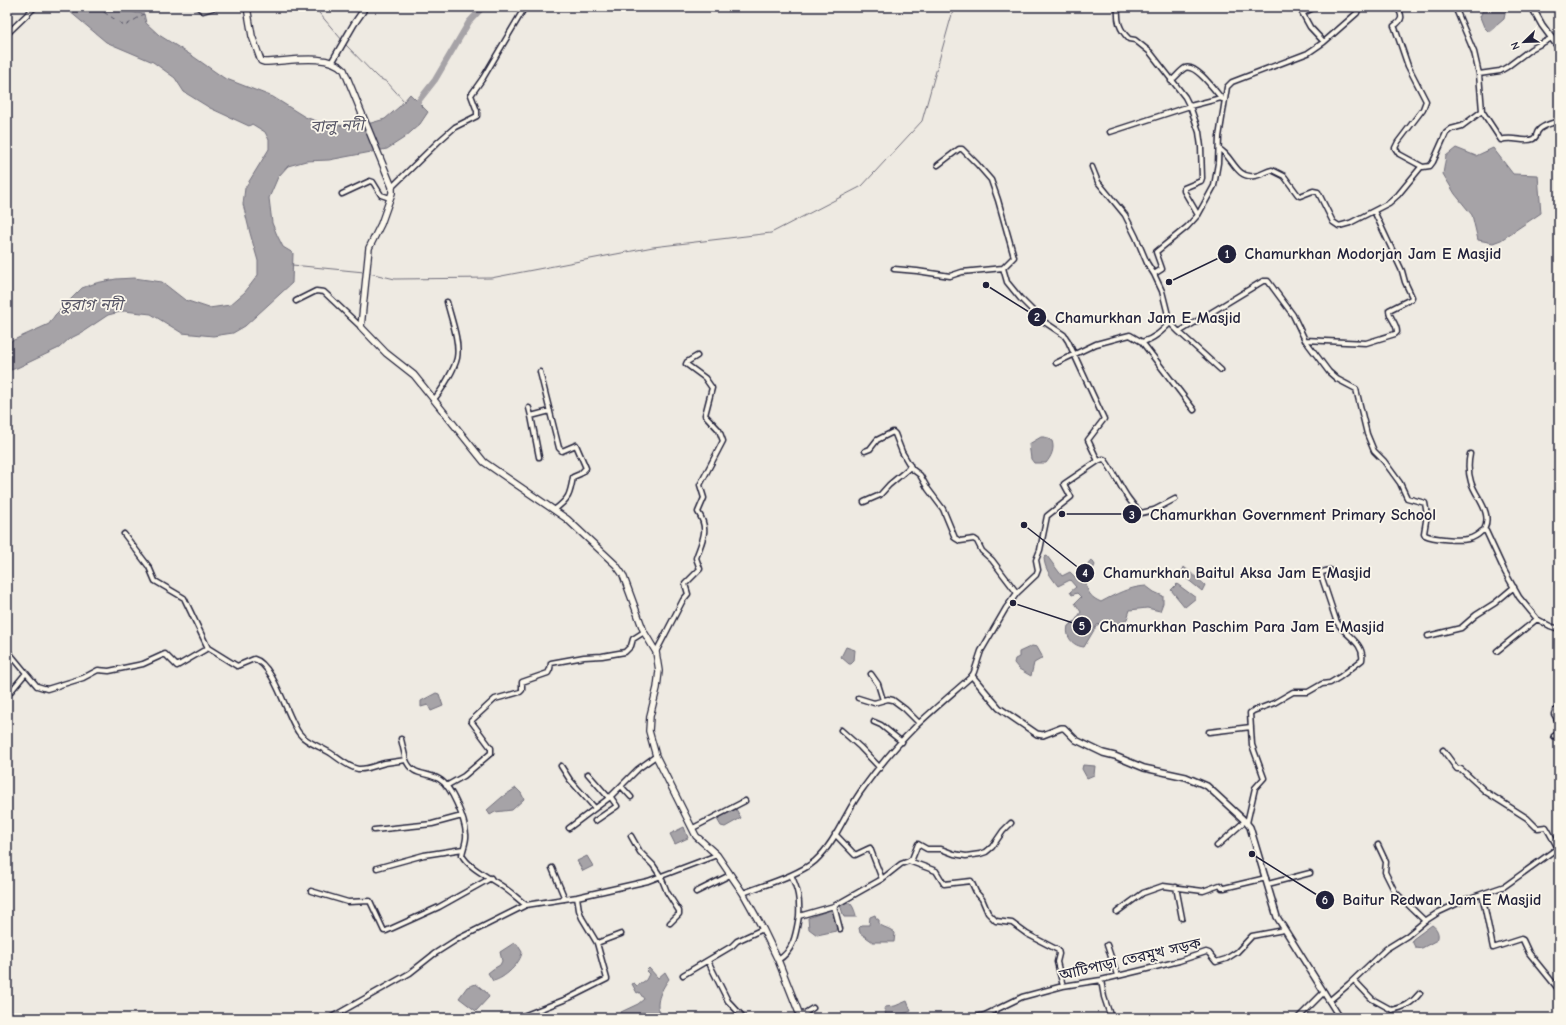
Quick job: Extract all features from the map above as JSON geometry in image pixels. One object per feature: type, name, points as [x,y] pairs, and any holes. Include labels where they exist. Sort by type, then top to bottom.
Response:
[{"type":"main road","points":[[247,7],[252,36],[261,61],[310,60],[332,62],[338,64],[344,70],[392,187],[390,198],[369,252],[361,326],[386,352],[414,375],[484,462],[567,519],[616,565],[623,575],[629,587],[636,612],[644,632],[656,652],[658,671],[657,688],[650,716],[649,731],[656,756],[696,836],[717,854],[743,893],[763,929],[778,960],[800,1017]]},
{"type":"street","points":[[7,34],[35,7]]},
{"type":"street","points":[[198,7],[203,11],[216,7]]},
{"type":"street","points":[[332,62],[363,12],[361,7]]},
{"type":"street","points":[[392,187],[455,127],[477,116],[478,112],[471,95],[486,73],[525,7]]},
{"type":"street","points":[[1118,7],[1117,18],[1119,28],[1129,39],[1135,40],[1150,52],[1171,81],[1185,97],[1190,106],[1199,132],[1202,147],[1202,178],[1201,181],[1184,190],[1198,215]]},
{"type":"street","points":[[1299,7],[1310,27],[1324,42]]},
{"type":"street","points":[[1303,13],[1315,7]]},
{"type":"street","points":[[1154,274],[1162,269],[1156,253],[1157,250],[1182,231],[1198,215],[1214,186],[1218,163],[1222,99],[1227,87],[1232,82],[1308,53],[1324,42],[1357,13],[1359,7]]},
{"type":"street","points":[[1398,7],[1402,19],[1394,26],[1408,66],[1426,101],[1425,105],[1398,142],[1395,148],[1399,154],[1421,167],[1427,167],[1433,162],[1446,133],[1451,129],[1462,126],[1482,111]]},
{"type":"street","points":[[1455,7],[1471,42],[1479,74],[1482,111],[1501,140],[1509,138],[1532,139],[1536,137],[1539,130],[1543,127],[1559,121]]},
{"type":"street","points":[[1532,7],[1559,48]]},
{"type":"street","points":[[1479,74],[1500,71],[1532,49],[1552,38]]},
{"type":"street","points":[[1171,81],[1186,68],[1189,68],[1202,75],[1222,99]]},
{"type":"street","points":[[1110,132],[1190,106],[1222,99]]},
{"type":"street","points":[[894,269],[950,276],[968,271],[1003,268],[1014,257],[991,180],[962,149],[959,149],[938,165]]},
{"type":"street","points":[[1219,149],[1224,152],[1239,171],[1248,176],[1257,176],[1272,170],[1284,176],[1300,196],[1313,191],[1318,192],[1333,222],[1339,226],[1350,223],[1394,200],[1421,167]]},
{"type":"street","points":[[1092,167],[1098,182],[1125,214],[1147,263],[1162,291],[1170,323],[1221,370]]},
{"type":"street","points":[[342,194],[370,181],[373,182],[381,195],[390,198]]},
{"type":"street","points":[[1305,340],[1366,343],[1395,334],[1397,332],[1395,323],[1389,315],[1389,310],[1411,299],[1412,297],[1402,271],[1374,211]]},
{"type":"street","points":[[1003,268],[1007,282],[1012,290],[1037,317],[1064,335],[1074,354],[1104,418],[1088,440],[1098,461]]},
{"type":"street","points":[[1179,332],[1263,281],[1268,281],[1293,315],[1305,340],[1329,372],[1345,384],[1356,389],[1367,434],[1374,451],[1384,461],[1400,483],[1407,498],[1425,503],[1427,515],[1425,535],[1461,540],[1469,539],[1484,530],[1488,519],[1482,502],[1473,488],[1469,476],[1470,454]]},
{"type":"street","points":[[296,301],[316,291],[324,292],[361,326]]},
{"type":"street","points":[[434,399],[449,377],[457,358],[454,327],[447,302]]},
{"type":"street","points":[[1142,342],[1158,334],[1170,323]]},
{"type":"street","points":[[1056,362],[1096,344],[1130,335],[1142,342],[1194,410]]},
{"type":"street","points":[[656,652],[683,600],[688,594],[684,584],[700,569],[696,558],[705,526],[698,512],[704,498],[700,485],[723,441],[719,430],[705,415],[712,388],[705,378],[686,364],[697,356]]},
{"type":"street","points":[[540,372],[560,450],[562,451],[576,445],[586,468],[580,474],[573,477],[569,496],[565,502],[554,510]]},
{"type":"street","points":[[529,408],[539,458]]},
{"type":"street","points":[[531,416],[550,411]]},
{"type":"street","points":[[865,451],[870,449],[877,440],[893,432],[896,434],[902,452],[910,465],[920,475],[928,489],[943,509],[955,538],[960,541],[974,539],[977,541],[982,551],[992,560],[1017,593]]},
{"type":"street","points":[[743,893],[791,875],[810,865],[816,860],[835,834],[852,802],[902,742],[919,723],[972,676],[981,651],[1006,608],[1017,593],[1038,572],[1036,560],[1040,550],[1047,516],[1071,497],[1064,484],[1103,459],[1116,476],[1128,500],[1141,513],[1154,510],[1175,499]]},
{"type":"street","points":[[864,502],[880,494],[908,469],[910,465]]},
{"type":"street","points":[[1484,530],[1519,597],[1542,623],[1559,628]]},
{"type":"street","points":[[124,534],[149,567],[155,581],[184,598],[208,648],[237,666],[254,659],[262,663],[279,691],[299,734],[304,739],[327,750],[356,769],[362,770],[385,763],[406,760]]},
{"type":"street","points":[[1217,846],[1246,822],[1255,788],[1264,778],[1252,745],[1250,713],[1274,703],[1293,692],[1308,692],[1322,684],[1330,683],[1340,678],[1362,660],[1363,656],[1357,643],[1338,625],[1336,620],[1321,575],[1322,572],[1330,570]]},
{"type":"street","points":[[1428,636],[1461,628],[1514,587]]},
{"type":"street","points":[[1497,651],[1537,619]]},
{"type":"street","points":[[446,786],[464,776],[491,753],[491,748],[471,721],[495,699],[520,692],[522,690],[522,682],[548,672],[551,663],[625,652],[631,646],[633,639],[644,632]]},
{"type":"street","points":[[7,650],[37,686],[47,689],[83,678],[98,670],[109,671],[143,664],[165,654],[177,666],[208,648]]},
{"type":"street","points":[[7,696],[26,673]]},
{"type":"street","points":[[871,674],[878,684],[884,700]]},
{"type":"street","points":[[972,676],[999,708],[1037,734],[1043,735],[1064,728],[1076,740],[1103,753],[1115,756],[1144,768],[1186,777],[1207,786],[1246,822],[1250,827],[1277,917],[1340,1018]]},
{"type":"street","points":[[858,698],[874,702],[888,699],[896,702],[919,723]]},
{"type":"street","points":[[1559,709],[1555,711],[1554,714],[1559,723]]},
{"type":"street","points":[[874,722],[881,725],[902,742]]},
{"type":"street","points":[[1209,732],[1251,727]]},
{"type":"street","points":[[841,730],[880,768]]},
{"type":"street","points":[[1554,736],[1559,733]]},
{"type":"street","points":[[401,739],[408,766],[412,770],[439,779],[446,786],[460,809],[466,833],[462,855],[466,861],[526,905]]},
{"type":"street","points":[[1329,1001],[1354,980],[1386,949],[1407,936],[1425,921],[1467,899],[1505,886],[1558,847],[1546,827],[1536,827],[1527,818],[1486,792],[1461,769],[1457,769],[1443,750]]},
{"type":"street","points":[[569,828],[610,797],[638,769],[656,756]]},
{"type":"street","points":[[561,766],[570,780],[595,808]]},
{"type":"street","points":[[588,774],[617,806],[595,821]]},
{"type":"street","points":[[621,786],[631,796]]},
{"type":"street","points":[[693,828],[745,801]]},
{"type":"street","points":[[374,830],[432,824],[462,816]]},
{"type":"street","points":[[799,916],[834,906],[882,879],[901,864],[912,859],[918,844],[927,849],[941,849],[954,854],[966,856],[986,852],[1011,823]]},
{"type":"street","points":[[835,834],[855,855],[870,848],[882,879]]},
{"type":"street","points":[[631,836],[640,852],[653,865],[661,877],[667,892],[679,911],[679,914],[670,923]]},
{"type":"street","points":[[1378,845],[1386,862],[1385,872],[1394,892],[1425,921]]},
{"type":"street","points":[[378,868],[424,855],[463,849]]},
{"type":"street","points":[[330,1018],[410,973],[434,954],[456,940],[526,905],[577,897],[628,886],[661,877],[717,854]]},
{"type":"street","points":[[909,861],[936,871],[944,884],[971,881],[988,913],[996,921],[1012,923],[1027,934],[1058,950],[1059,954],[1057,962],[1063,986]]},
{"type":"street","points":[[552,868],[565,899]]},
{"type":"street","points":[[1268,884],[1310,873]]},
{"type":"street","points":[[696,892],[730,875]]},
{"type":"street","points":[[778,960],[789,951],[796,933],[799,916],[799,895],[791,875]]},
{"type":"street","points":[[311,891],[348,902],[370,901],[384,931],[386,931],[439,907],[491,878]]},
{"type":"street","points":[[1117,912],[1143,894],[1163,886],[1205,891],[1220,885],[1224,888],[1266,878]]},
{"type":"street","points":[[1176,887],[1182,918]]},
{"type":"street","points":[[1482,894],[1493,948],[1517,940],[1523,940],[1529,953],[1559,990]]},
{"type":"street","points":[[518,1018],[557,1003],[607,979],[597,943],[582,918],[577,897]]},
{"type":"street","points":[[834,906],[840,929]]},
{"type":"street","points":[[683,975],[708,961],[738,941],[763,929]]},
{"type":"street","name":"আটিপাড়া তেরমুখ সড়ক","points":[[972,1018],[985,1015],[1022,997],[1063,986],[1102,980],[1117,975],[1179,961],[1206,952],[1209,953],[1216,962],[1226,959],[1237,952],[1252,936],[1284,930]]},
{"type":"street","points":[[597,943],[621,934]]},
{"type":"street","points":[[1107,945],[1117,975]]},
{"type":"street","points":[[708,961],[728,1002],[744,1018]]},
{"type":"street","points":[[1102,980],[1104,997],[1111,1018]]},
{"type":"street","points":[[1354,980],[1372,999],[1392,1010],[1413,1002],[1420,993]]},
{"type":"street","points":[[1298,1018],[1324,992]]},
{"type":"street","points":[[800,1017],[813,1008]]},
{"type":"water","name":"তুরাগ নদী","points":[[61,7],[123,7],[136,13],[144,14],[146,23],[159,35],[224,78],[273,97],[305,117],[325,124],[348,126],[371,123],[385,119],[399,107],[410,94],[428,112],[420,124],[404,138],[387,149],[329,160],[306,161],[288,166],[278,177],[269,198],[272,223],[283,247],[293,253],[292,283],[245,326],[233,333],[213,336],[182,333],[151,314],[124,311],[108,315],[69,339],[59,348],[17,368],[7,371],[7,343],[49,324],[55,315],[82,288],[96,283],[116,279],[134,278],[162,282],[185,300],[209,308],[230,305],[245,292],[258,275],[258,261],[243,204],[245,188],[269,149],[269,140],[265,132],[252,124],[249,126],[210,108],[184,92],[175,78],[153,62],[106,42],[69,11]]},
{"type":"water","points":[[1484,7],[1508,7],[1506,9],[1504,19],[1489,32],[1484,27],[1480,17]]},
{"type":"water","points":[[1456,148],[1476,156],[1493,148],[1513,174],[1538,175],[1541,213],[1501,240],[1493,243],[1478,240],[1472,215],[1455,194],[1443,174],[1446,156]]},
{"type":"water","points":[[1041,437],[1045,437],[1052,441],[1052,453],[1046,463],[1034,463],[1031,459],[1029,444]]},
{"type":"water","points":[[1047,556],[1062,576],[1070,572],[1077,579],[1092,560],[1095,565],[1086,584],[1089,593],[1101,602],[1128,589],[1146,586],[1163,596],[1163,603],[1160,611],[1147,608],[1130,610],[1127,619],[1121,624],[1109,622],[1097,625],[1084,647],[1076,645],[1069,637],[1067,630],[1068,626],[1075,621],[1081,612],[1075,603],[1081,597],[1077,593],[1072,595],[1070,592],[1076,587],[1070,580],[1058,586],[1050,576],[1045,565],[1044,557]]},
{"type":"water","points":[[1184,567],[1205,585],[1202,591],[1181,574]]},
{"type":"water","points":[[1177,584],[1196,598],[1185,607],[1171,590]]},
{"type":"water","points":[[1032,646],[1037,647],[1042,656],[1041,659],[1034,663],[1031,676],[1019,669],[1014,663],[1015,659],[1019,657],[1019,652]]},
{"type":"water","points":[[846,647],[855,650],[854,661],[851,664],[841,657]]},
{"type":"water","points":[[436,693],[439,694],[443,706],[431,711],[428,705],[421,707],[421,701]]},
{"type":"water","points":[[1083,765],[1095,766],[1094,775],[1087,778],[1082,769]]},
{"type":"water","points":[[516,788],[524,799],[512,810],[495,812],[490,815],[487,810],[502,797]]},
{"type":"water","points":[[736,809],[741,818],[725,827],[721,826],[717,819]]},
{"type":"water","points":[[684,827],[688,838],[675,844],[670,834]]},
{"type":"water","points":[[587,856],[593,866],[583,871],[577,861]]},
{"type":"water","points":[[846,900],[853,907],[856,917],[844,917],[840,905]]},
{"type":"water","points":[[833,909],[837,924],[836,931],[817,935],[809,929],[808,918]]},
{"type":"water","points":[[875,915],[879,920],[879,924],[895,933],[894,942],[873,942],[860,933],[859,928],[862,925],[869,925],[870,917]]},
{"type":"water","points":[[1432,925],[1438,932],[1437,940],[1422,948],[1415,947],[1412,941],[1413,939]]},
{"type":"water","points":[[514,943],[517,944],[522,952],[519,961],[507,974],[493,981],[488,973],[500,965],[502,961],[500,952]]},
{"type":"water","points":[[649,968],[658,978],[665,972],[669,979],[659,1000],[659,1016],[654,1018],[623,1018],[621,1012],[638,1004],[644,999],[639,992],[637,993],[632,984],[634,983],[637,986],[646,980],[649,974],[646,971]]},
{"type":"water","points":[[476,984],[486,992],[489,997],[476,1011],[459,998],[467,987]]},
{"type":"water","points":[[907,1001],[911,1011],[892,1018],[887,1018],[884,1009],[885,1007],[895,1006]]},
{"type":"waterway","points":[[314,7],[342,40]]},
{"type":"waterway","name":"বালু নদী","points":[[413,108],[435,80],[469,22],[483,7]]},
{"type":"waterway","points":[[369,273],[395,279],[491,278],[653,247],[771,233],[862,186],[922,121],[954,7]]},
{"type":"waterway","points":[[345,44],[377,77],[387,82],[404,101]]},
{"type":"waterway","points":[[292,265],[364,272]]},
{"type":"ferry route","points":[[96,7],[125,26],[144,14]]},
{"type":"place","name":"Chamurkhan Modorjan Jam E Masjid","points":[[1169,282]]},
{"type":"place","name":"Chamurkhan Jam E Masjid","points":[[986,285]]},
{"type":"place","name":"Chamurkhan Government Primary School","points":[[1062,514]]},
{"type":"place","name":"Chamurkhan Baitul Aksa Jam E Masjid","points":[[1024,525]]},
{"type":"place","name":"Chamurkhan Paschim Para Jam E Masjid","points":[[1013,603]]},
{"type":"place","name":"Baitur Redwan Jam E Masjid","points":[[1252,854]]}]
